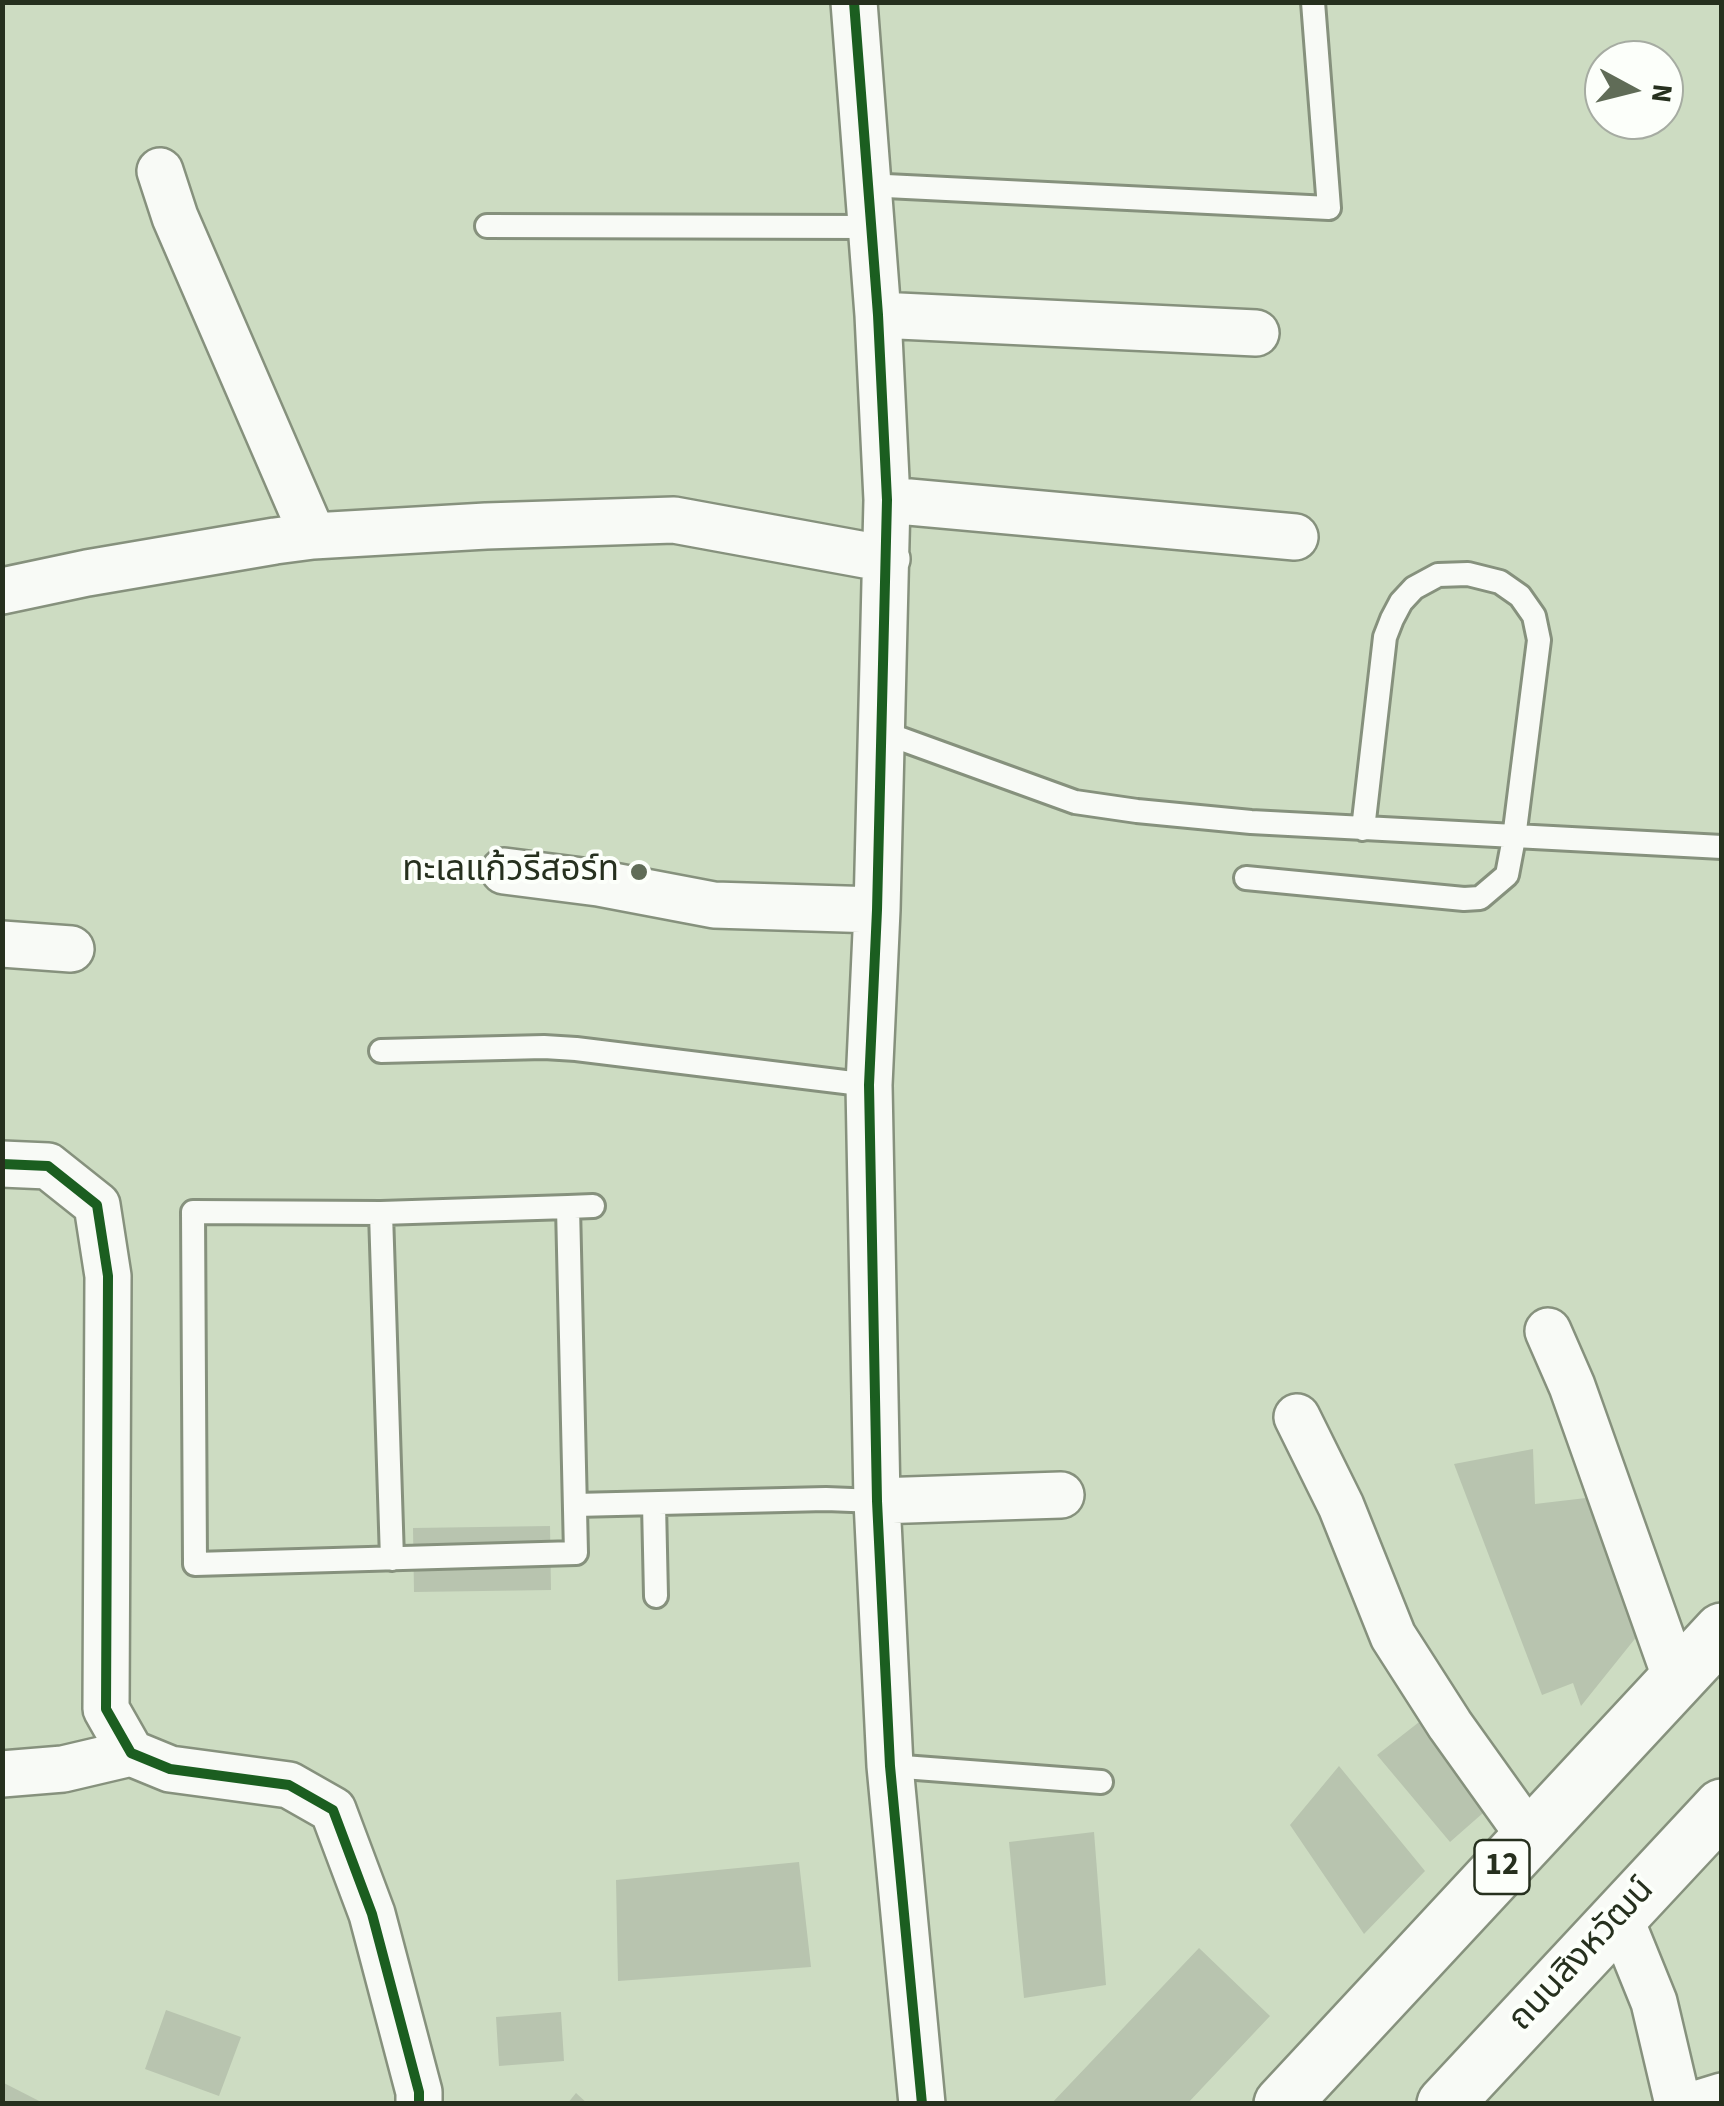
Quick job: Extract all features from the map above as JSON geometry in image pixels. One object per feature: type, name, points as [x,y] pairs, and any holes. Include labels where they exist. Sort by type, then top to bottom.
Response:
[{"type":"main road","name":"12","points":[[1282,2104],[1722,1631]]},
{"type":"main road","name":"ถนนสิงหวัฒน์","points":[[1444,2104],[1717,1820]]},
{"type":"street","points":[[854,2],[888,500],[869,1085],[877,1501],[890,1766],[922,2104]]},
{"type":"street","points":[[160,171],[312,536]]},
{"type":"street","points":[[878,315],[1256,333]]},
{"type":"street","points":[[888,500],[1295,537]]},
{"type":"street","points":[[2,592],[88,573],[312,536],[486,526],[674,520],[886,558]]},
{"type":"street","points":[[504,871],[598,883],[714,905],[877,910]]},
{"type":"street","points":[[2,944],[71,949]]},
{"type":"street","points":[[2,1164],[48,1166],[97,1205],[108,1276],[106,1709],[131,1753]]},
{"type":"street","points":[[1548,1332],[1572,1386],[1676,1680]]},
{"type":"street","points":[[1297,1417],[1341,1506],[1393,1636],[1450,1726],[1530,1836]]},
{"type":"street","points":[[877,1501],[1061,1495]]},
{"type":"street","points":[[2,1774],[63,1768],[131,1753],[170,1769],[289,1785],[333,1810],[372,1914],[419,2104]]},
{"type":"street","points":[[1620,1918],[1654,2002],[1678,2104]]},
{"type":"street","points":[[1696,2104],[1722,2096]]},
{"type":"lane","points":[[487,226],[868,206],[1330,208],[1313,2]]},
{"type":"lane","points":[[1246,878],[1464,899],[1480,898],[1507,875],[1538,640],[1534,616],[1520,596],[1500,582],[1468,574],[1438,575],[1414,588],[1401,602],[1384,637],[1363,829]]},
{"type":"lane","points":[[882,732],[1075,802],[1251,822],[1722,847]]},
{"type":"lane","points":[[381,1051],[576,1049],[869,1085]]},
{"type":"lane","points":[[568,1207],[576,1553],[195,1564],[193,1212],[381,1213],[593,1206]]},
{"type":"lane","points":[[381,1213],[392,1560]]},
{"type":"lane","points":[[575,1505],[877,1501]]},
{"type":"lane","points":[[654,1504],[656,1596]]},
{"type":"lane","points":[[890,1766],[1101,1782]]},
{"type":"building","points":[[1533,1449],[1535,1504],[1586,1498],[1642,1630],[1581,1706],[1573,1683],[1542,1695],[1454,1464]]},
{"type":"building","points":[[550,1526],[551,1590],[414,1592],[413,1528]]},
{"type":"building","points":[[1423,1719],[1483,1813],[1450,1842],[1377,1755]]},
{"type":"building","points":[[1339,1766],[1425,1871],[1364,1934],[1290,1825]]},
{"type":"building","points":[[1094,1832],[1106,1985],[1024,1998],[1009,1842]]},
{"type":"building","points":[[799,1862],[811,1967],[618,1981],[616,1880]]},
{"type":"building","points":[[1199,1948],[1270,2016],[1187,2104],[1051,2104]]},
{"type":"building","points":[[166,2010],[241,2037],[219,2096],[145,2069]]},
{"type":"building","points":[[561,2012],[564,2061],[499,2066],[496,2017]]},
{"type":"building","points":[[2,2082],[45,2104],[2,2104]]},
{"type":"building","points":[[576,2093],[588,2104],[567,2104]]},
{"type":"cycle path","points":[[854,2],[878,315],[887,500],[869,1085],[877,1501],[890,1766],[922,2104]]},
{"type":"cycle path","points":[[2,1164],[48,1166],[97,1205],[108,1276],[106,1709],[131,1753],[170,1769],[289,1785],[333,1810],[372,1914],[419,2104]]},
{"type":"place","name":"ทะเลแก้วรีสอร์ท","points":[[639,872]]}]
